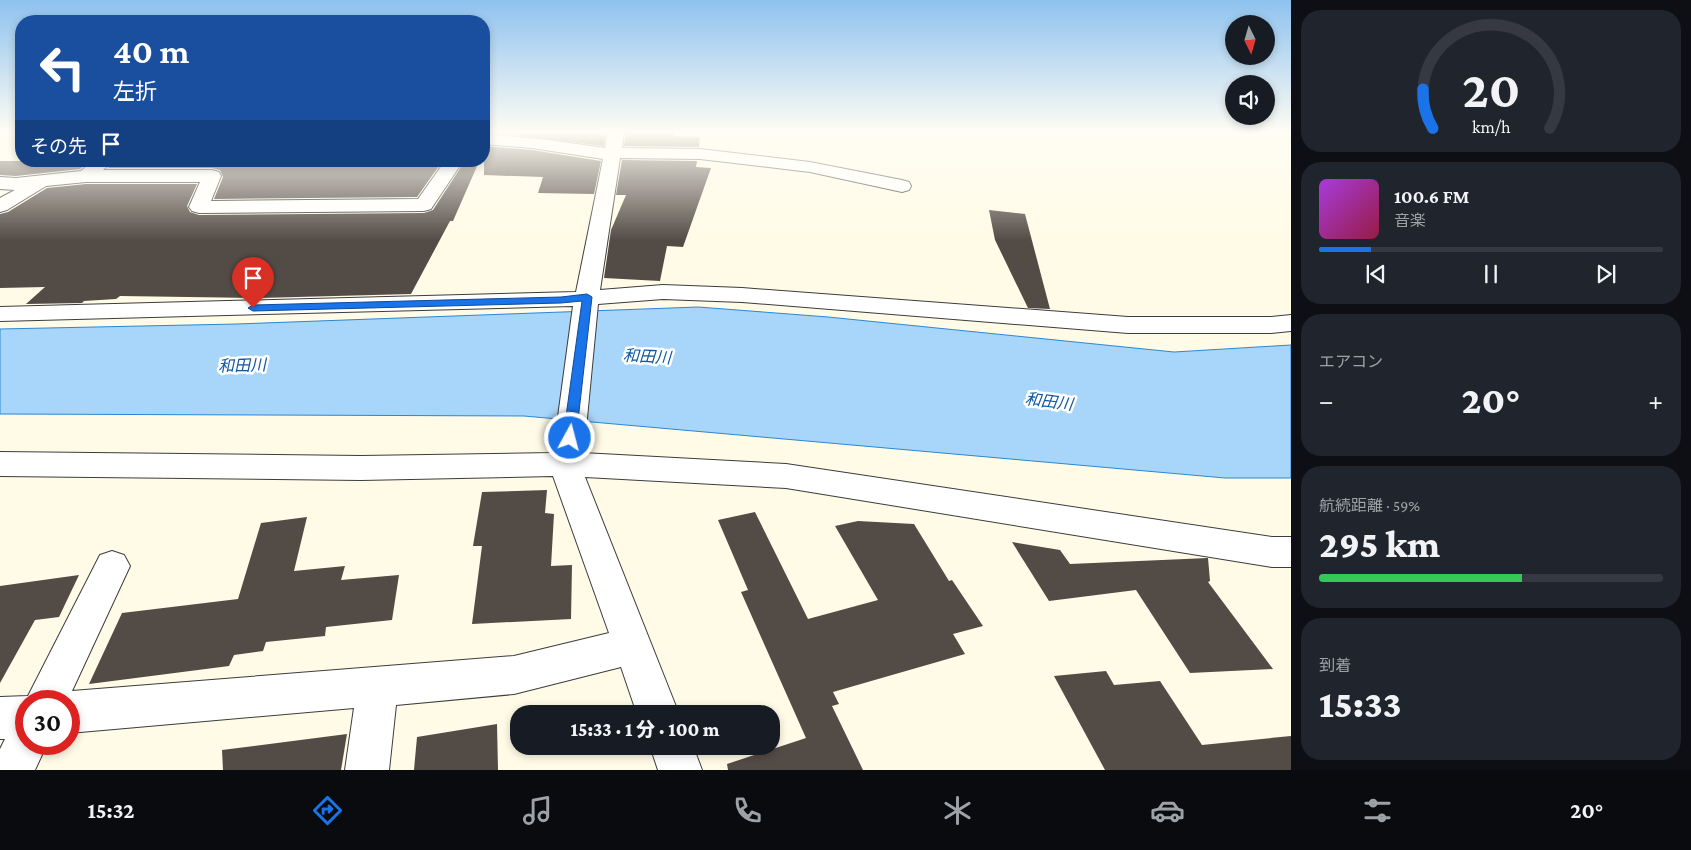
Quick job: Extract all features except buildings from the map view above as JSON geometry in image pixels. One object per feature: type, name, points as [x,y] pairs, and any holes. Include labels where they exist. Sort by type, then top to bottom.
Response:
[{"type":"street","points":[[86,176],[94,169]]},
{"type":"street","points":[[0,183],[44,181],[86,176],[212,176],[199,207],[424,205],[449,169]]},
{"type":"street","points":[[610,169],[586,303],[567,451],[655,705]]},
{"type":"street","points":[[819,169],[902,186]]},
{"type":"street","points":[[0,206],[44,181]]},
{"type":"street","points":[[0,314],[561,300],[586,303],[663,292],[742,296],[1128,325],[1271,325],[1291,323]]},
{"type":"street","points":[[0,464],[361,468],[567,451],[786,476],[1272,552],[1291,552]]},
{"type":"street","points":[[51,690],[112,566]]},
{"type":"street","points":[[80,711],[514,674],[633,646]]},
{"type":"street","points":[[367,770],[378,686]]},
{"type":"street","points":[[0,718],[15,717]]},
{"type":"street","points":[[13,770],[20,755]]},
{"type":"street","points":[[674,755],[680,770]]},
{"type":"water","name":"和田川","points":[[698,307],[828,317],[1174,352],[1291,345],[1291,478],[1225,478],[524,416],[0,414],[0,329],[237,324]]},
{"type":"route","points":[[253,308],[561,300],[587,297],[570,438]]}]
